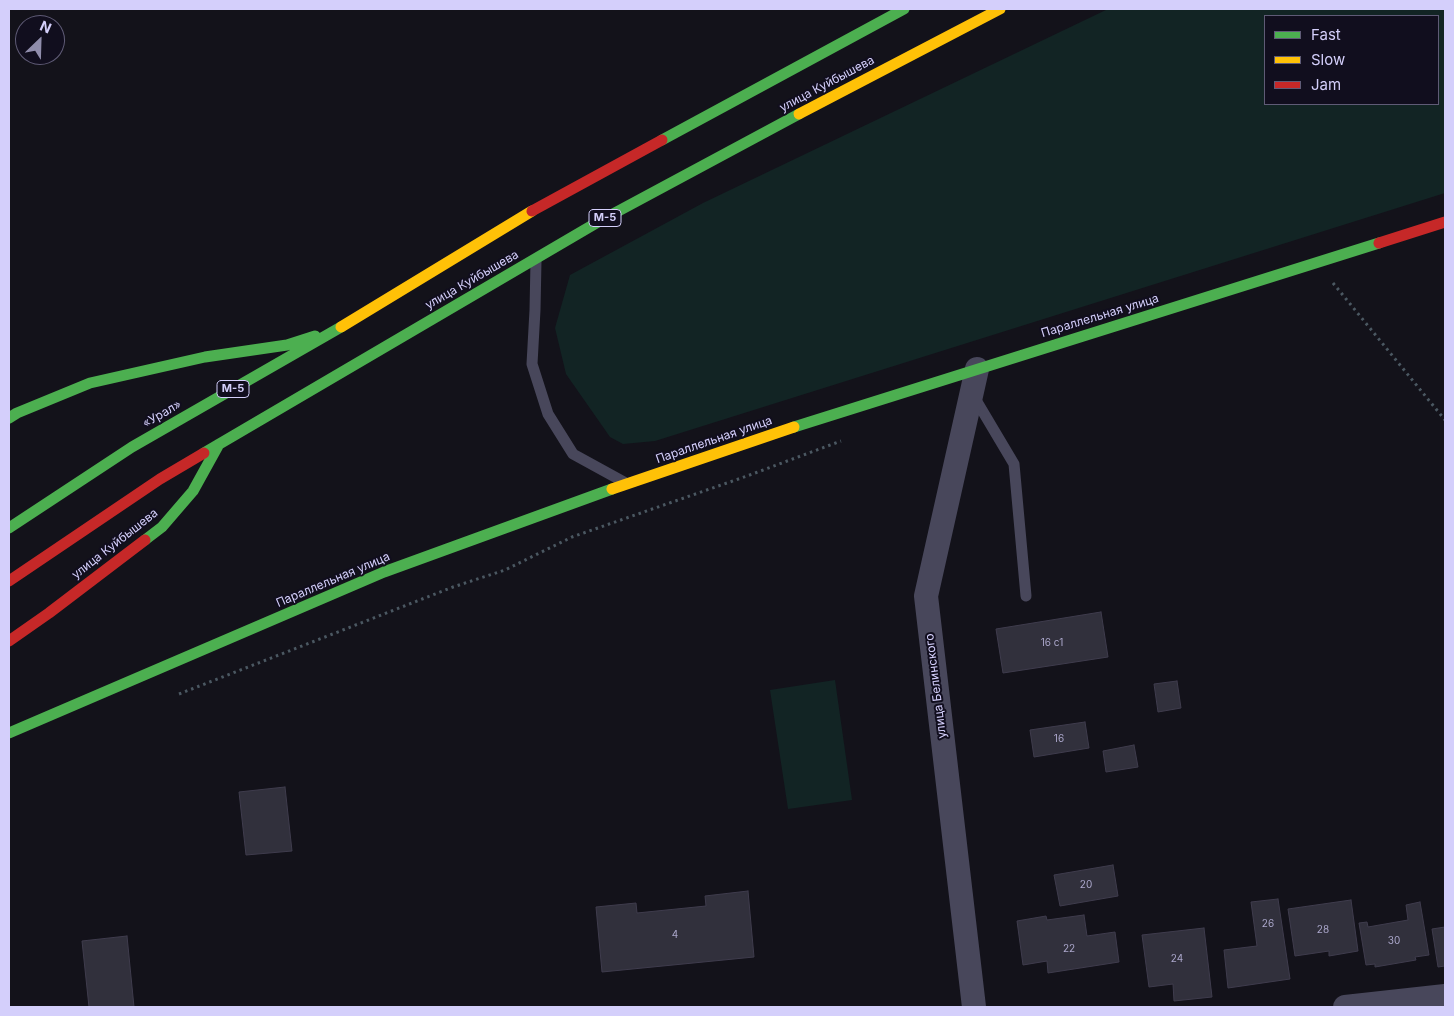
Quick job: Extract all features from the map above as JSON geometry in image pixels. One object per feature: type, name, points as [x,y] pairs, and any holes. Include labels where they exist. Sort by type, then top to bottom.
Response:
[{"type":"main road","name":"М-5","points":[[334,331],[545,203],[904,9]]},
{"type":"main road","name":"улица Куйбышева","points":[[9,641],[162,527],[193,491],[219,444],[598,222],[1000,9]]},
{"type":"main road","name":"Параллельная улица","points":[[9,733],[384,572],[627,484],[814,420],[1445,222]]},
{"type":"main road","points":[[9,418],[90,383],[205,357],[287,345],[334,331]]},
{"type":"main road","name":"«Урал»","points":[[9,528],[132,447],[334,331]]},
{"type":"main road","name":"М-5","points":[[9,582],[160,479],[219,444]]},
{"type":"street","name":"улица Белинского","points":[[974,1007],[926,596],[977,369]]},
{"type":"street","points":[[1346,1007],[1445,996]]},
{"type":"lane","points":[[536,259],[532,364],[548,414],[573,454],[627,484]]},
{"type":"lane","points":[[972,392],[1014,464],[1026,596]]},
{"type":"path","points":[[1324,260],[1334,285],[1445,420]]},
{"type":"path","points":[[1334,285],[1343,282]]},
{"type":"path","points":[[179,694],[453,587],[505,570],[572,537],[850,438]]},
{"type":"shaded area","points":[[1108,9],[1445,9],[1445,193],[655,441],[623,444],[610,437],[566,374],[555,328],[570,275],[703,203]]},
{"type":"shaded area","points":[[835,680],[852,800],[788,809],[770,690]]},
{"type":"building","points":[[1101,612],[1108,657],[1003,673],[996,629]]},
{"type":"building","points":[[1177,681],[1181,708],[1158,712],[1154,684]]},
{"type":"building","points":[[1085,722],[1089,748],[1034,757],[1030,730]]},
{"type":"building","points":[[1134,745],[1138,767],[1106,772],[1103,751]]},
{"type":"building","points":[[285,787],[292,851],[246,855],[239,792]]},
{"type":"building","points":[[1113,865],[1118,896],[1060,906],[1054,875]]},
{"type":"building","points":[[748,891],[754,957],[602,972],[596,907],[636,903],[637,913],[706,906],[705,896]]},
{"type":"building","points":[[1278,899],[1290,979],[1228,988],[1224,950],[1257,946],[1251,902]]},
{"type":"building","points":[[1351,900],[1358,951],[1329,956],[1329,951],[1295,956],[1288,909]]},
{"type":"building","points":[[1420,902],[1429,955],[1415,957],[1416,960],[1375,967],[1375,964],[1366,965],[1359,923],[1367,922],[1368,927],[1408,920],[1406,905]]},
{"type":"building","points":[[1084,915],[1087,936],[1115,932],[1119,962],[1048,973],[1047,961],[1023,965],[1017,921],[1046,916],[1047,920]]},
{"type":"building","points":[[1445,927],[1445,966],[1438,967],[1432,929]]},
{"type":"building","points":[[1204,928],[1212,997],[1174,1001],[1173,984],[1149,987],[1142,935]]},
{"type":"building","points":[[127,936],[134,1007],[89,1007],[82,941]]},
{"type":"traffic: fast","points":[[662,140],[904,9]]},
{"type":"traffic: fast","points":[[204,453],[598,222],[799,114]]},
{"type":"traffic: fast","points":[[794,427],[1379,243]]},
{"type":"traffic: fast","points":[[9,528],[132,447],[341,327]]},
{"type":"traffic: fast","points":[[9,418],[90,383],[205,357],[287,345],[315,336]]},
{"type":"traffic: fast","points":[[145,540],[162,527],[193,491],[219,444]]},
{"type":"traffic: fast","points":[[9,733],[384,572],[612,489]]},
{"type":"traffic: slow","points":[[799,114],[1000,9]]},
{"type":"traffic: slow","points":[[341,327],[532,211]]},
{"type":"traffic: slow","points":[[612,489],[794,427]]},
{"type":"traffic: jam","points":[[532,211],[662,140]]},
{"type":"traffic: jam","points":[[1379,243],[1445,222]]},
{"type":"traffic: jam","points":[[9,581],[160,479],[204,453]]},
{"type":"traffic: jam","points":[[9,641],[145,540]]}]
